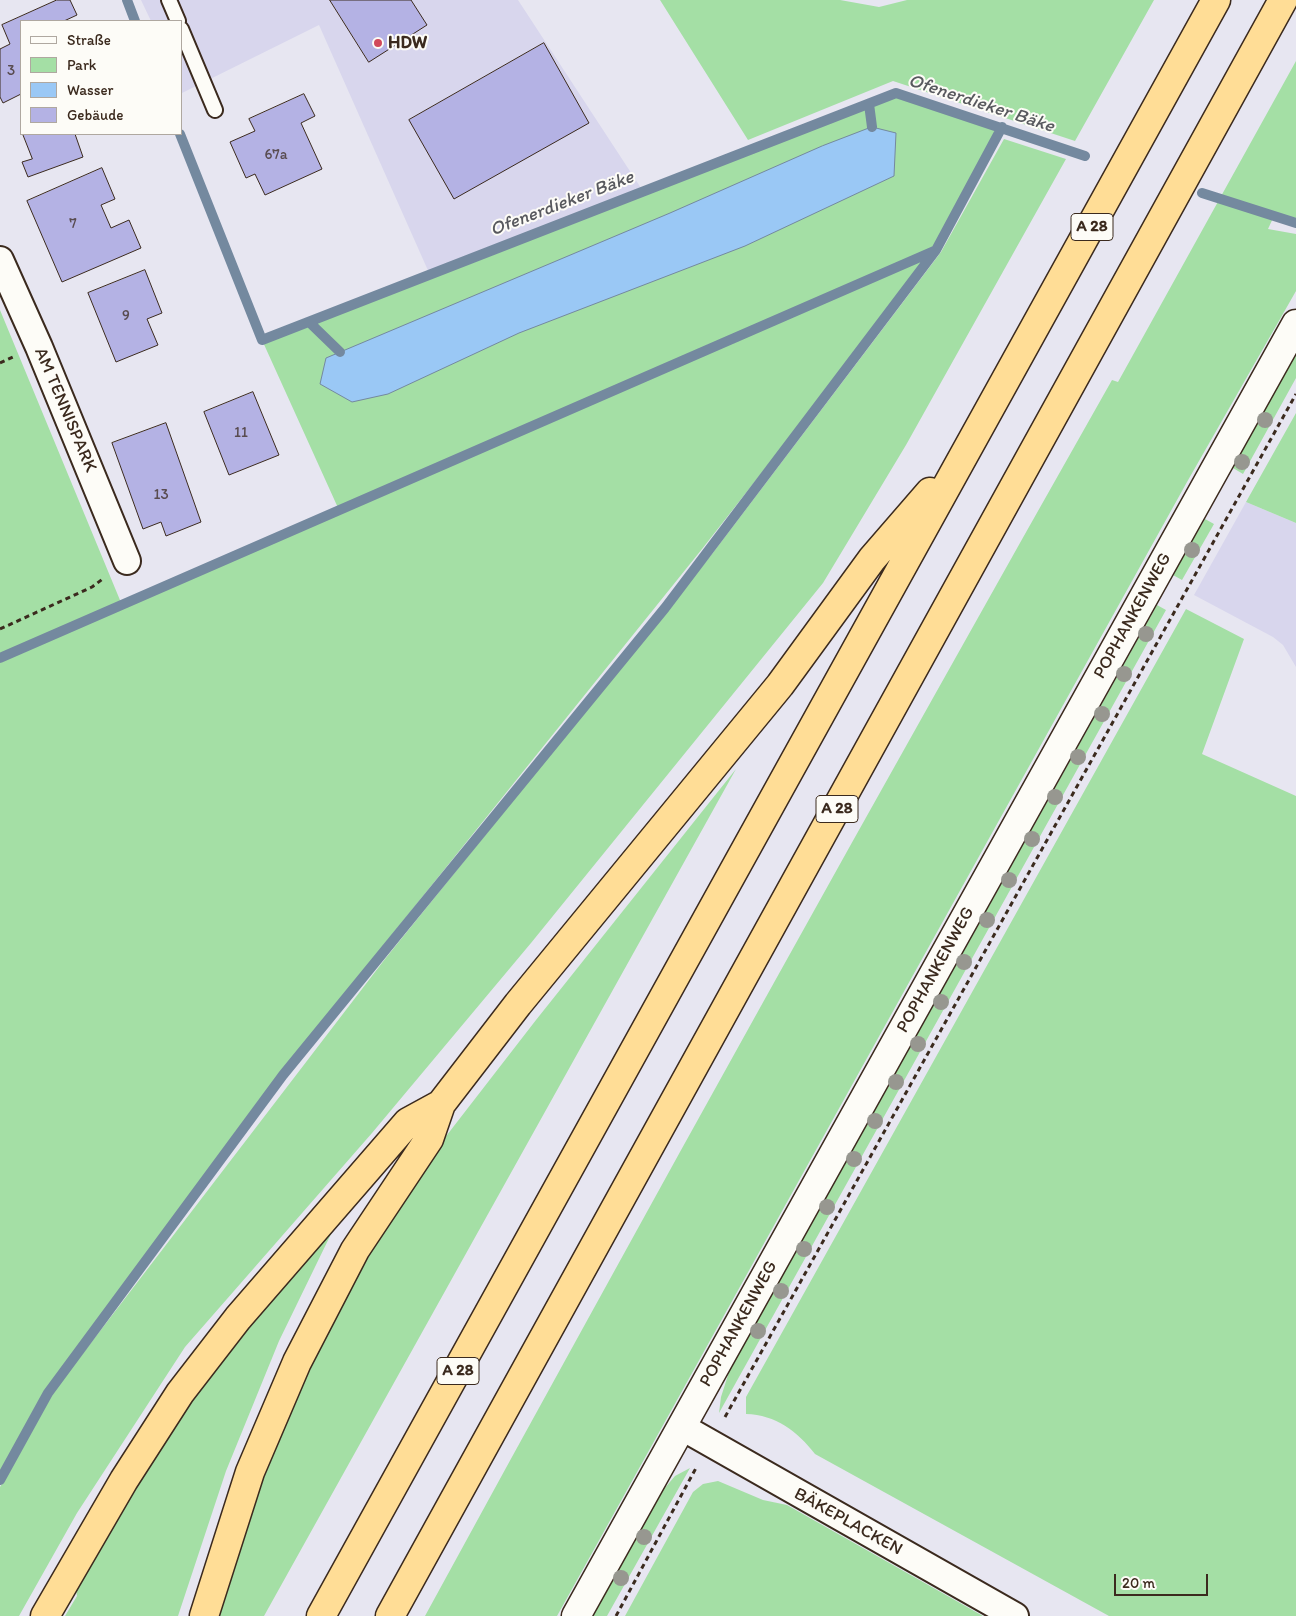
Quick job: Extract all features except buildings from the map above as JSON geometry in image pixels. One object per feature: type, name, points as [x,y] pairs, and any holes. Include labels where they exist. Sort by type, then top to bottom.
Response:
[{"type":"highway","name":"A 28","points":[[321,1616],[595,1126],[965,453],[1145,132],[1216,0]]},
{"type":"highway","name":"A 28","points":[[390,1616],[1283,0]]},
{"type":"highway","points":[[204,1616],[250,1472],[297,1362],[355,1250],[429,1139],[442,1104],[518,1004],[780,685],[872,559],[965,453]]},
{"type":"highway","points":[[44,1616],[151,1436],[209,1354],[408,1122],[442,1104]]},
{"type":"street","name":"AM TENNISPARK","points":[[0,260],[62,401],[127,561]]},
{"type":"street","name":"POPHANKENWEG","points":[[576,1616],[1296,324]]},
{"type":"street","name":"BÄKEPLACKEN","points":[[682,1427],[1015,1616]]},
{"type":"lane","points":[[169,0],[178,20]]},
{"type":"lane","points":[[182,32],[215,110]]},
{"type":"path","points":[[722,1421],[736,1400],[1296,394]]},
{"type":"path","points":[[0,630],[92,587],[127,561]]},
{"type":"path","points":[[616,1616],[697,1466]]},
{"type":"shaded area","points":[[141,0],[518,0],[641,188],[430,275],[319,25],[182,93],[182,20],[151,20]]},
{"type":"shaded area","points":[[1246,502],[1296,523],[1296,667],[1283,645],[1273,637],[1194,595]]},
{"type":"green space","points":[[660,0],[840,0],[879,7],[907,0],[1154,0],[1075,141],[893,81],[748,140]]},
{"type":"green space","points":[[1296,61],[1296,218],[1274,216],[1268,229],[1296,234],[1296,291],[1187,482],[557,1616],[425,1616],[939,688],[1112,380],[1118,382]]},
{"type":"green space","points":[[896,93],[1002,127],[936,250],[702,549],[259,1100],[46,1390],[0,1473],[0,310],[122,605],[339,510],[262,340]]},
{"type":"green space","points":[[1004,139],[1066,159],[906,445],[823,583],[531,943],[372,1133],[185,1347],[77,1513],[19,1616],[0,1616],[0,1487],[51,1395],[385,959],[712,554],[941,252]]},
{"type":"green space","points":[[1296,354],[1296,378],[1243,474],[1233,468]]},
{"type":"green space","points":[[1296,413],[1296,523],[1246,502]]},
{"type":"green space","points":[[1205,519],[1214,524],[1182,580],[1173,575]]},
{"type":"green space","points":[[1157,605],[1166,610],[719,1413],[721,1397],[729,1372]]},
{"type":"green space","points":[[1186,609],[1244,639],[1202,754],[1296,796],[1296,1616],[1109,1616],[815,1454],[801,1438],[785,1426],[767,1417],[746,1414],[746,1397]]},
{"type":"green space","points":[[736,769],[264,1616],[217,1616],[279,1428],[353,1282],[423,1166],[536,1020]]},
{"type":"green space","points":[[332,1232],[279,1341],[226,1471],[178,1616],[65,1616],[77,1596],[76,1590],[142,1475],[214,1367]]},
{"type":"green space","points":[[690,1468],[607,1616],[593,1616],[664,1489],[675,1476]]},
{"type":"green space","points":[[718,1481],[763,1500],[787,1505],[983,1616],[625,1616],[693,1492],[703,1484]]},
{"type":"water","points":[[872,127],[896,133],[894,176],[745,246],[519,333],[388,394],[352,402],[320,384],[326,358],[670,213],[822,146]]},
{"type":"waterway","name":"Ofenerdieker Bäke","points":[[127,0],[135,20]]},
{"type":"waterway","name":"Ofenerdieker Bäke","points":[[180,135],[262,340],[896,93],[1085,156]]},
{"type":"waterway","points":[[869,104],[872,127]]},
{"type":"waterway","points":[[0,1480],[48,1393],[283,1075],[665,608],[936,250],[1002,127]]},
{"type":"waterway","name":"Ofenerdieker Bäke","points":[[1202,193],[1296,223]]},
{"type":"waterway","points":[[0,658],[934,251]]},
{"type":"waterway","points":[[309,322],[340,352]]},
{"type":"place","name":"HDW","points":[[378,43]]}]
